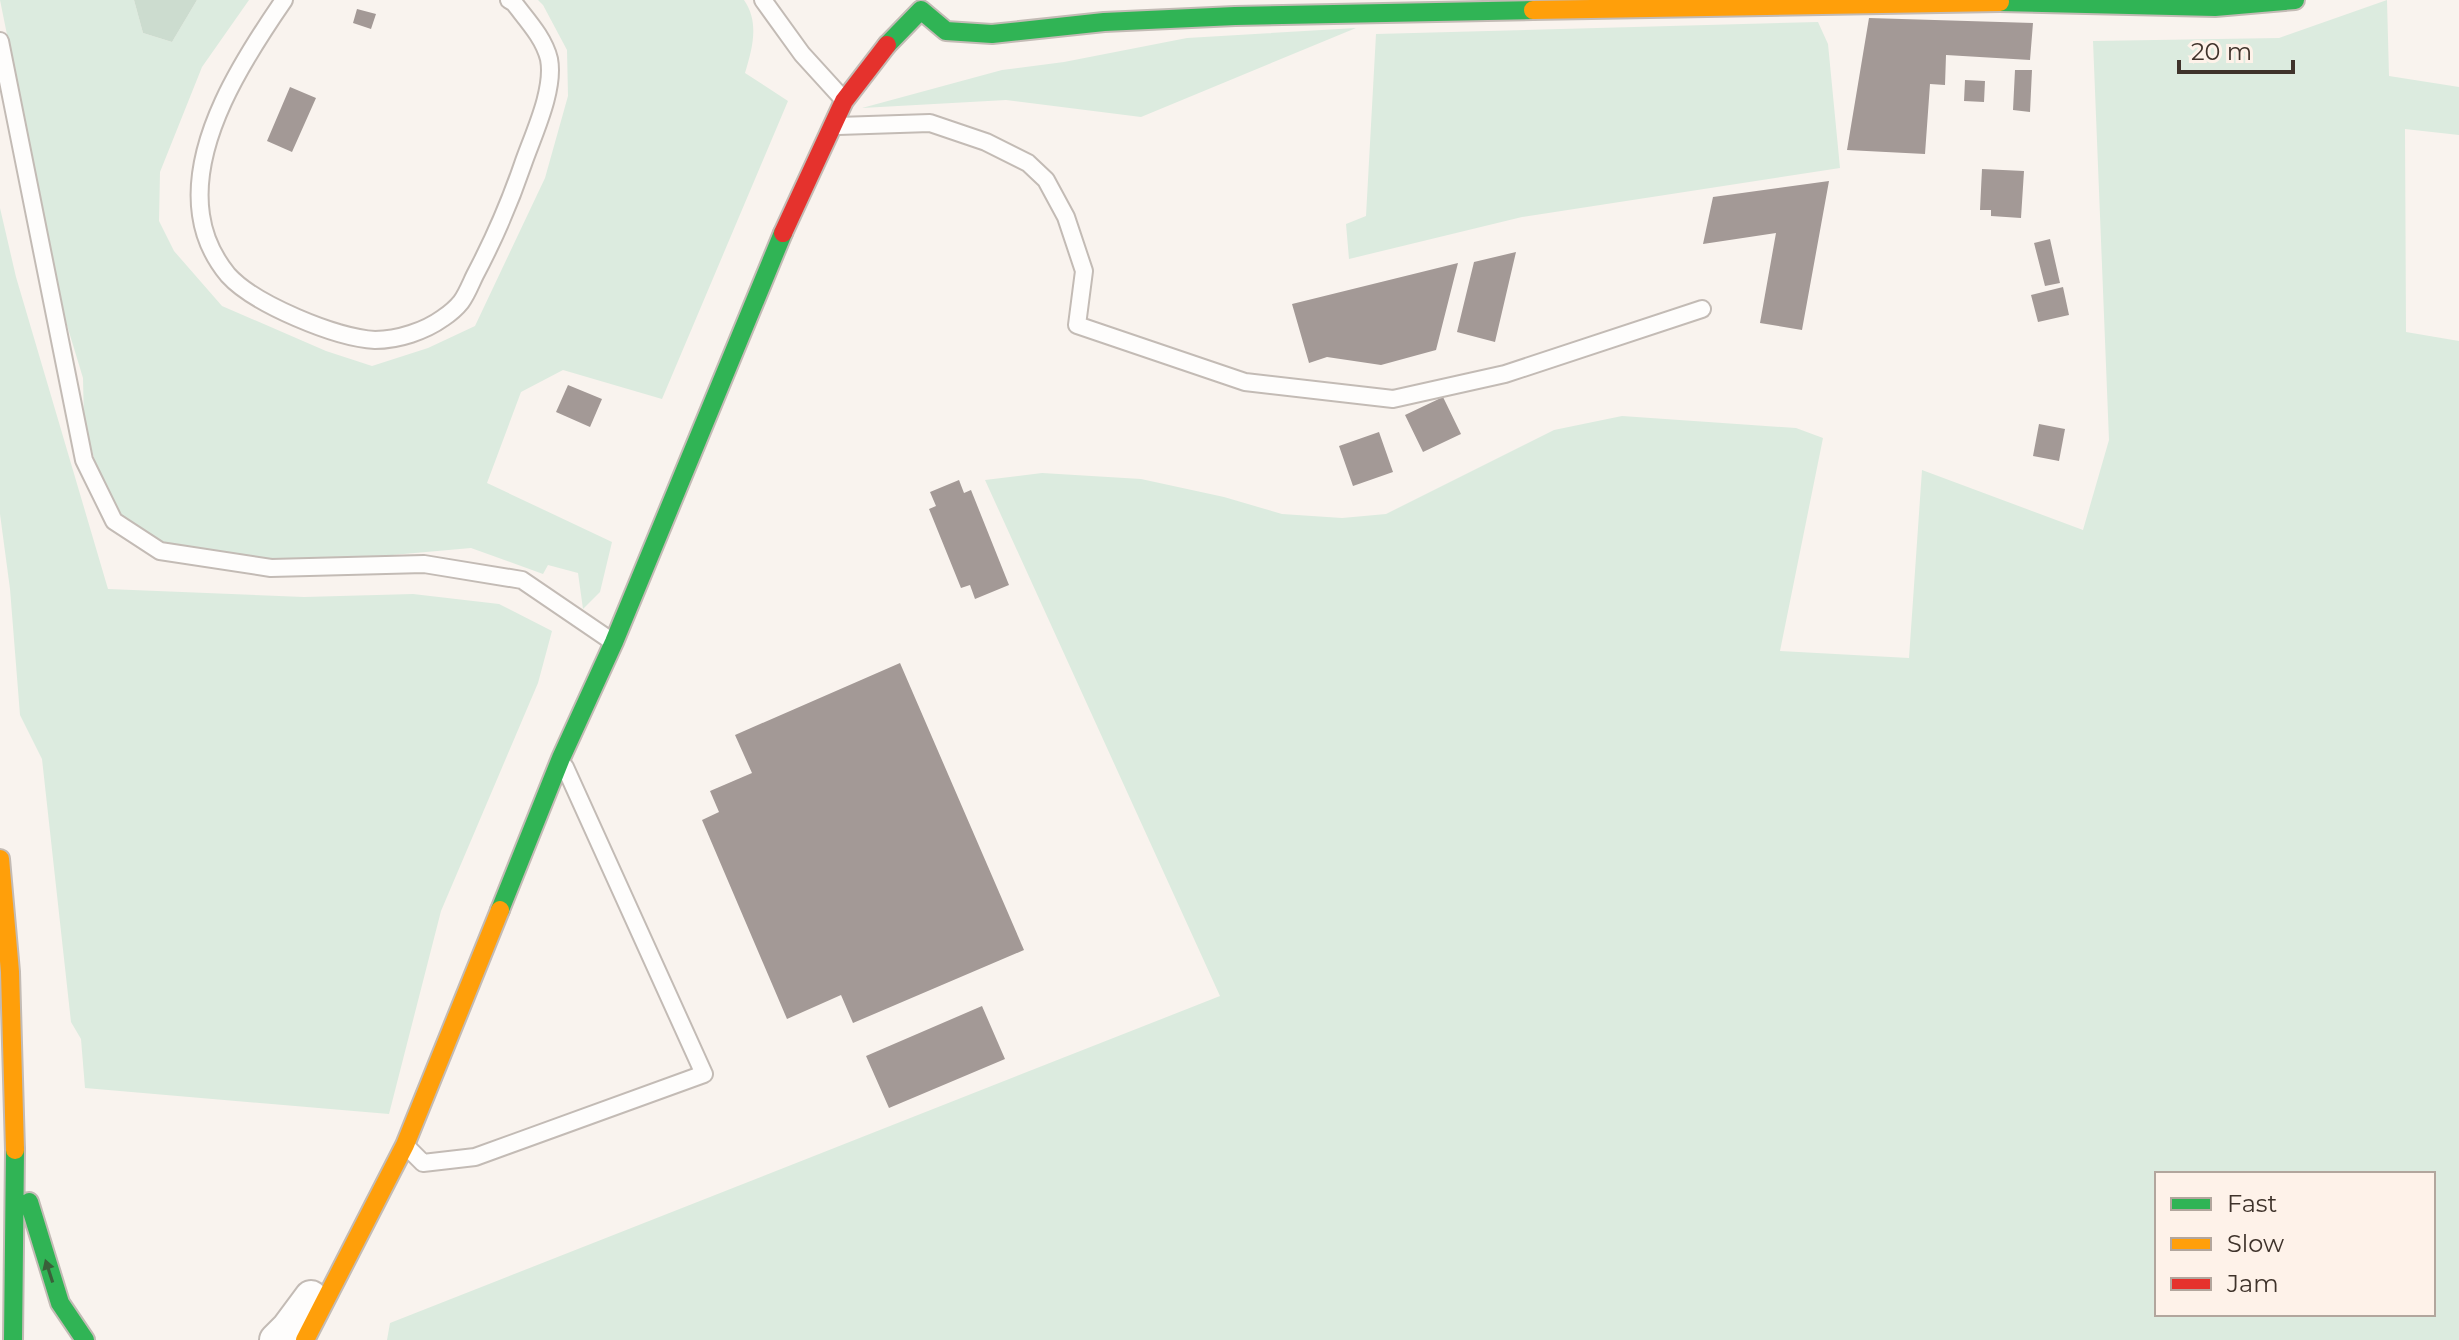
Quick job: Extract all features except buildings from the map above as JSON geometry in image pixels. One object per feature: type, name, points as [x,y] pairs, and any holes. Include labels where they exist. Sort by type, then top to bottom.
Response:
[{"type":"street","points":[[305,1340],[405,1145],[561,758],[614,642],[788,220],[844,101],[881,51],[927,5],[946,31],[992,34],[1104,22],[1235,16],[1983,2],[2215,7],[2295,0]]},
{"type":"street","points":[[0,859],[10,972],[15,1149],[13,1340]]},
{"type":"street","points":[[15,1149],[60,1303],[85,1340]]},
{"type":"street","points":[[276,1340],[364,1223]]},
{"type":"lane","points":[[284,0],[242,66],[207,144],[200,177],[200,213],[207,242],[228,275],[263,301],[308,322],[346,335],[377,340],[419,332],[444,318],[462,301],[514,189],[540,117],[549,83],[549,59],[537,33],[509,0]]},
{"type":"lane","points":[[763,0],[802,54],[844,101]]},
{"type":"lane","points":[[0,41],[84,460],[114,521],[160,551],[271,568],[424,564],[522,580],[614,642]]},
{"type":"lane","points":[[832,126],[930,123],[986,142],[1028,163],[1046,180],[1066,217],[1084,271],[1077,325],[1245,382],[1393,399],[1505,374],[1702,309]]},
{"type":"lane","points":[[405,1145],[423,1163],[475,1157],[704,1074],[561,758]]},
{"type":"green space","points":[[0,0],[134,0],[143,33],[172,42],[197,0],[249,0],[202,67],[160,172],[159,221],[174,251],[222,306],[326,351],[372,366],[428,348],[475,326],[545,178],[568,96],[567,50],[538,0],[744,0],[753,27],[745,73],[788,101],[662,399],[563,370],[521,392],[487,483],[612,542],[600,592],[583,609],[578,573],[548,565],[543,574],[471,548],[381,556],[205,563],[154,553],[117,518],[84,423],[83,378],[63,312]]},
{"type":"green space","points":[[134,0],[197,0],[172,42],[143,33]]},
{"type":"green space","points":[[2387,0],[2389,76],[2459,87],[2459,135],[2405,129],[2406,332],[2459,341],[2459,1340],[387,1340],[390,1323],[1220,996],[985,480],[1042,473],[1141,479],[1224,497],[1282,514],[1342,518],[1386,514],[1554,430],[1622,416],[1796,428],[1823,438],[1780,651],[1909,658],[1922,470],[2083,530],[2109,440],[2093,41],[2279,38]]},
{"type":"green space","points":[[1818,22],[1828,44],[1840,168],[1522,217],[1349,259],[1346,224],[1366,216],[1376,34]]},
{"type":"green space","points":[[1356,28],[1141,117],[1006,100],[862,108],[1002,70],[1064,62],[1187,38]]},
{"type":"green space","points":[[0,208],[16,277],[108,589],[304,597],[413,594],[499,604],[552,631],[538,683],[441,911],[389,1114],[85,1088],[81,1039],[71,1022],[42,759],[20,715],[10,589],[0,514]]},
{"type":"traffic: fast","points":[[2000,2],[2215,7],[2295,0]]},
{"type":"traffic: fast","points":[[887,45],[921,10],[946,31],[992,34],[1104,22],[1235,16],[1533,10]]},
{"type":"traffic: fast","points":[[500,910],[783,233]]},
{"type":"traffic: fast","points":[[13,1340],[15,1150]]},
{"type":"traffic: fast","points":[[29,1202],[60,1303],[85,1340]]},
{"type":"traffic: slow","points":[[1533,10],[2000,2]]},
{"type":"traffic: slow","points":[[0,859],[10,972],[15,1150]]},
{"type":"traffic: slow","points":[[305,1340],[405,1145],[500,910]]},
{"type":"traffic: jam","points":[[783,233],[844,101],[887,45]]}]
